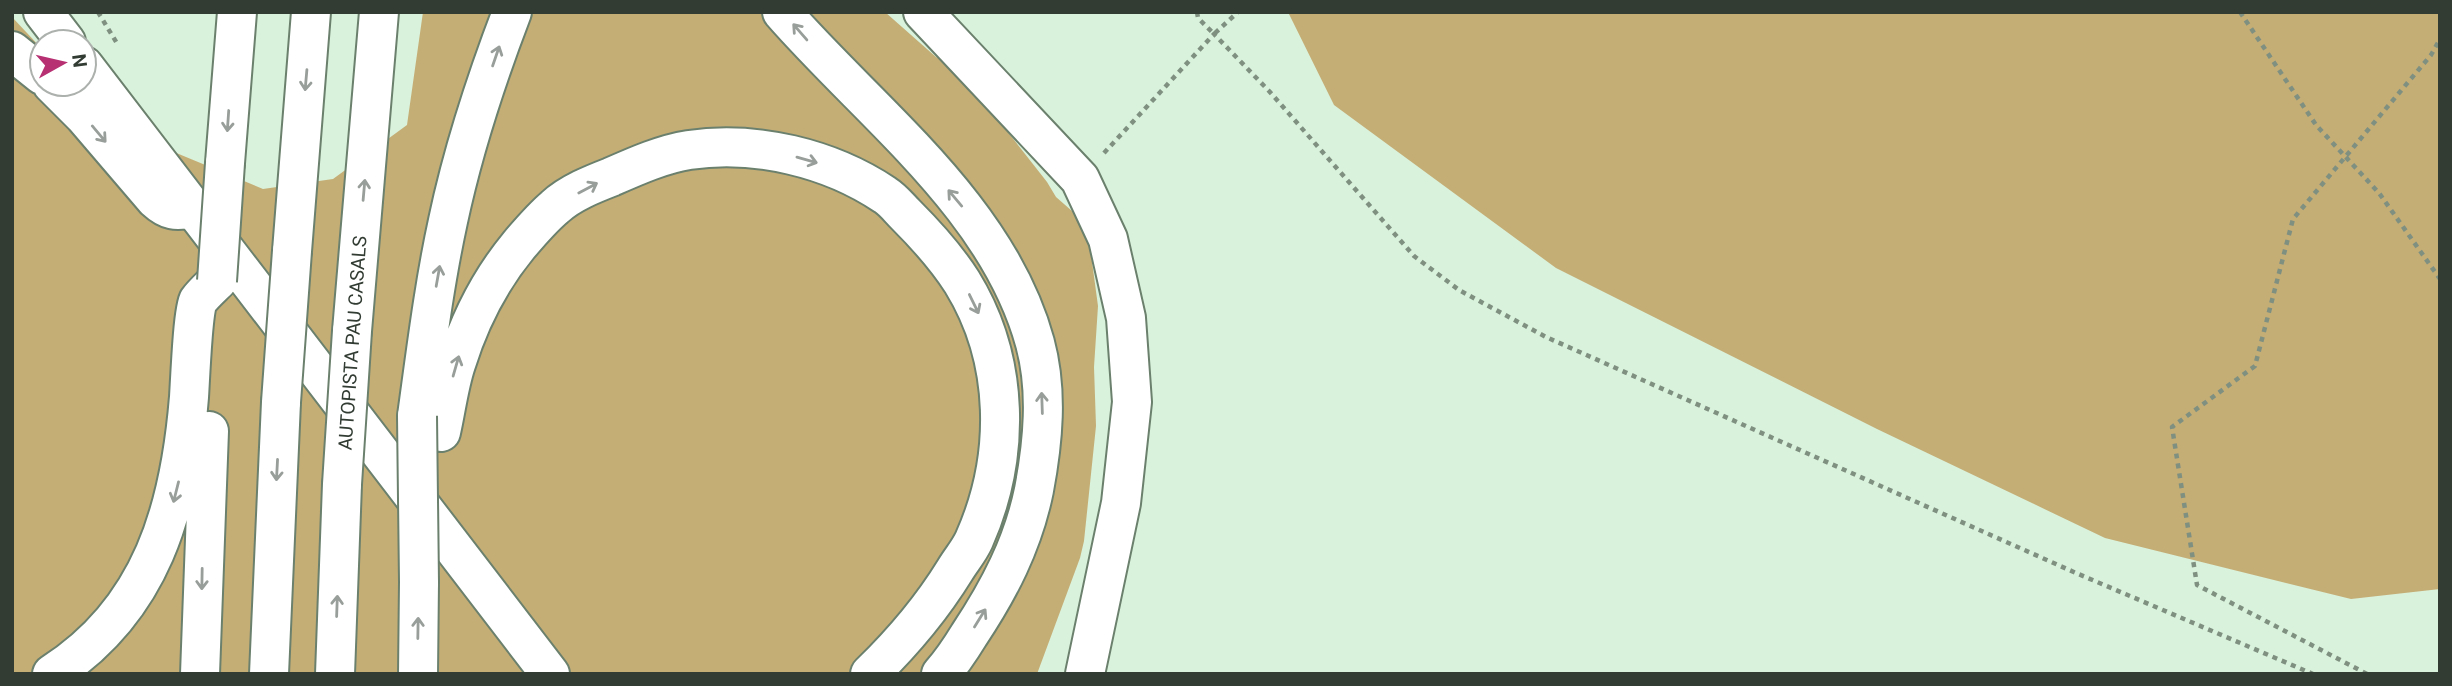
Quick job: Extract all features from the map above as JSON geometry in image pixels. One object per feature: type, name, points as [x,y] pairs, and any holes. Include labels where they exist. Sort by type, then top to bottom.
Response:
[{"type":"main road","points":[[43,12],[55,28]]},
{"type":"main road","points":[[52,674],[73,661],[96,641],[140,582],[167,523],[178,484],[210,300],[225,163],[237,12]]},
{"type":"main road","points":[[269,674],[281,402],[312,12]]},
{"type":"main road","name":"AUTOPISTA PAU CASALS","points":[[335,674],[342,484],[352,331],[379,12]]},
{"type":"main road","points":[[418,674],[419,582],[429,424],[448,220],[476,116],[512,12]]},
{"type":"main road","points":[[782,12],[917,153],[983,233],[1021,303],[1035,344],[1042,389],[1043,431],[1029,513],[1013,560],[982,615],[942,674]]},
{"type":"main road","points":[[923,12],[1080,179],[1108,239],[1126,318],[1132,402],[1121,503],[1085,674]]},
{"type":"main road","points":[[12,51],[28,64]]},
{"type":"main road","points":[[98,84],[550,674]]},
{"type":"main road","points":[[66,98],[155,200],[167,210],[177,212],[193,208]]},
{"type":"main road","points":[[429,424],[481,303],[496,278],[518,246],[556,205],[594,184],[687,150],[733,147],[774,152],[813,162],[852,177],[887,196],[946,256],[968,292],[987,331],[998,376],[1001,420],[996,467],[989,498],[973,542],[937,599],[904,640],[870,674]]},
{"type":"main road","points":[[200,674],[210,300]]},
{"type":"path","points":[[1197,12],[1199,18],[1269,91],[1414,256],[1459,290],[1558,343],[2076,573],[2313,674]]},
{"type":"path","points":[[1080,179],[1214,34],[1238,12]]},
{"type":"path","points":[[2240,12],[2316,125],[2379,193],[2440,279]]},
{"type":"path","points":[[2367,674],[2197,584],[2172,427],[2255,366],[2293,219],[2431,55],[2440,39]]},
{"type":"shaded area","points":[[423,12],[885,12],[936,57],[952,66],[993,113],[1056,197],[1072,211],[1084,227],[1090,247],[1098,306],[1094,367],[1096,426],[1084,541],[1037,674],[12,674],[12,17],[28,34],[28,98],[66,98],[116,128],[263,189],[333,179],[407,125]]},
{"type":"shaded area","points":[[1288,12],[2440,12],[2440,589],[2351,599],[2105,538],[1877,429],[1556,268],[1334,105]]}]
